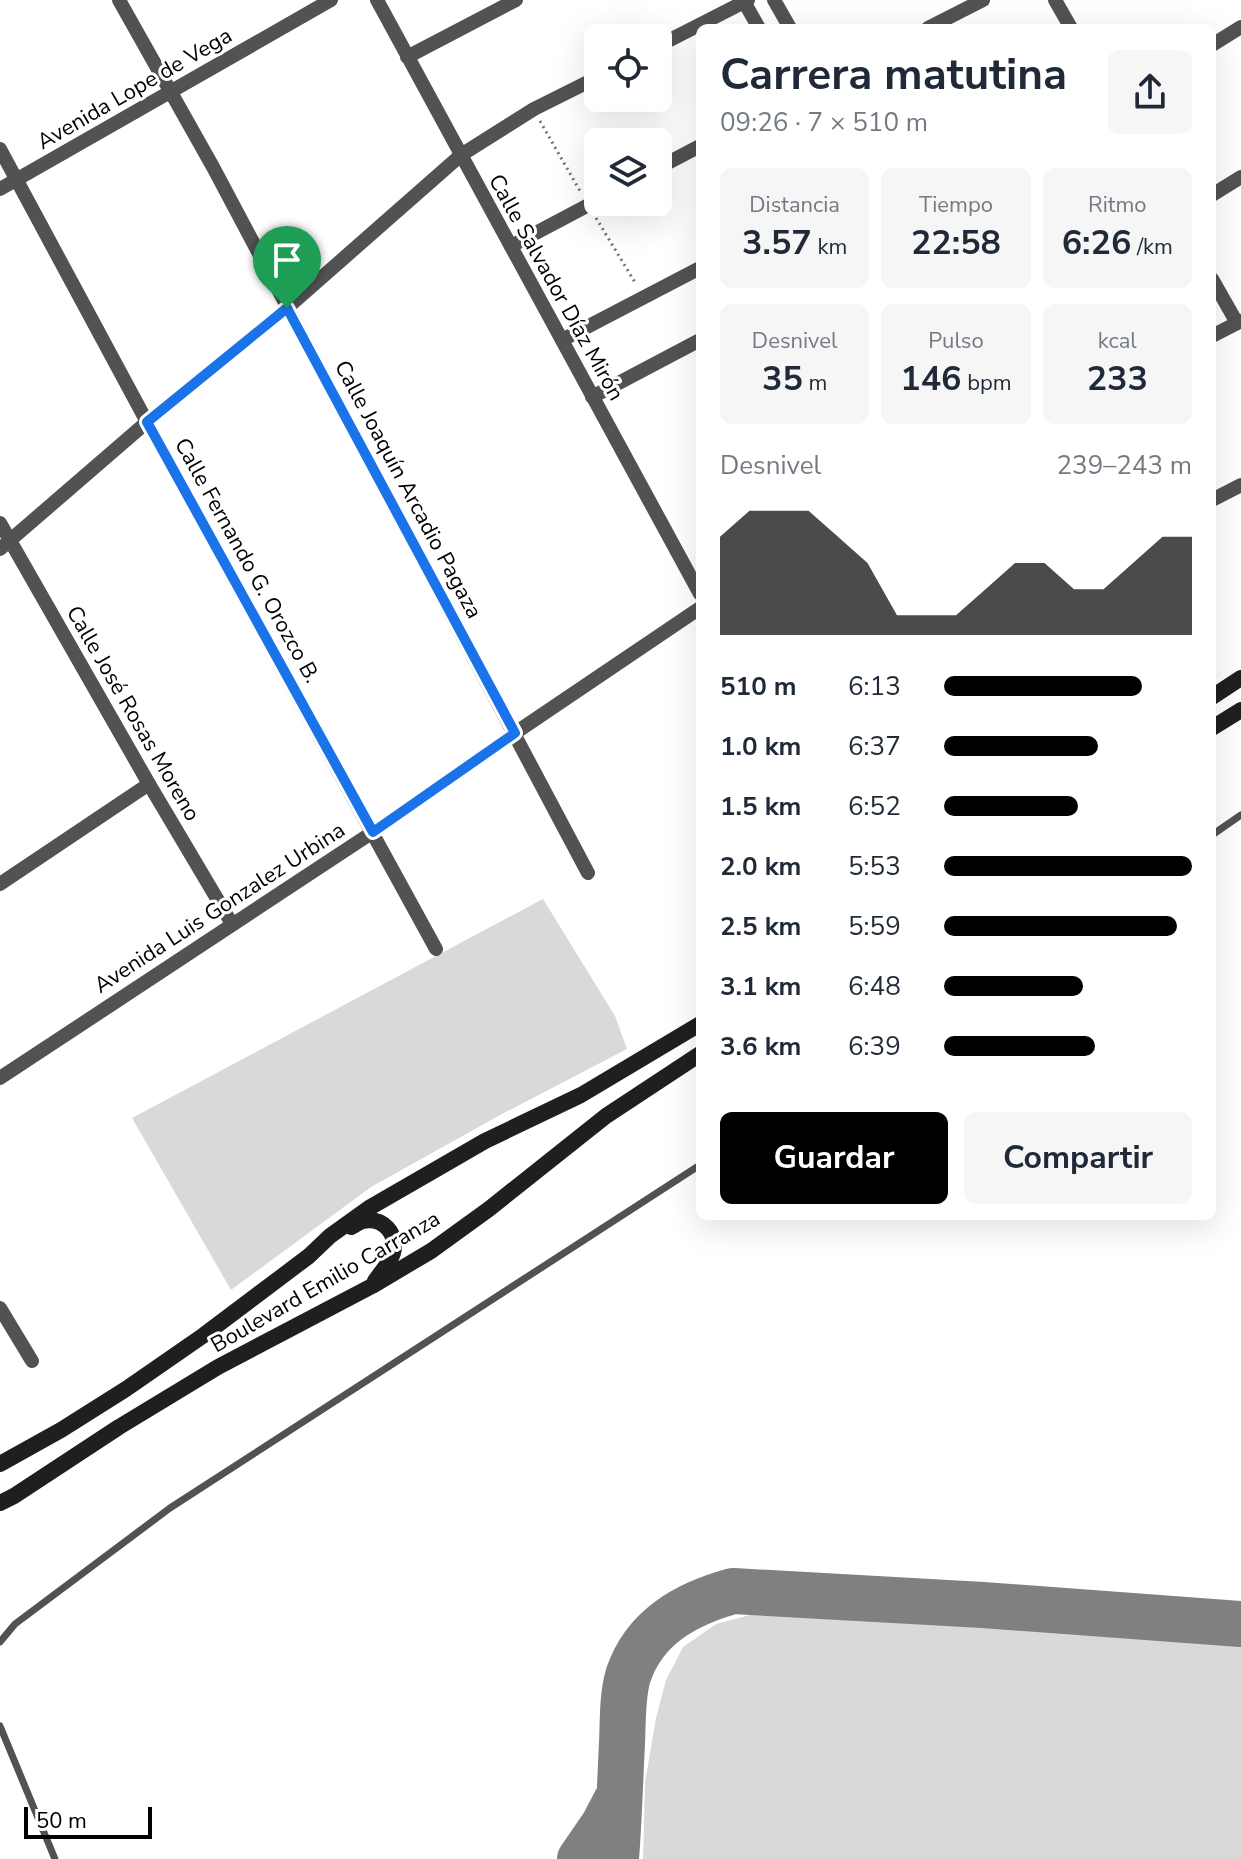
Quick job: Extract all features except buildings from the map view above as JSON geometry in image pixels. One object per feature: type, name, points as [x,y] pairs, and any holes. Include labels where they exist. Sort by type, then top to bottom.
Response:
[{"type":"street","name":"Calle Joaquín Arcadio Pagaza","points":[[119,0],[588,873]]},
{"type":"street","name":"Avenida Lope de Vega","points":[[0,189],[331,0]]},
{"type":"street","name":"Calle Salvador Díaz Mirón","points":[[377,0],[696,587]]},
{"type":"street","points":[[407,57],[516,0]]},
{"type":"street","points":[[774,0],[788,24]]},
{"type":"street","points":[[936,24],[983,0]]},
{"type":"street","points":[[1055,0],[1069,24]]},
{"type":"street","points":[[701,24],[745,1],[757,24]]},
{"type":"street","points":[[672,39],[696,26]]},
{"type":"street","points":[[1216,43],[1241,27]]},
{"type":"street","points":[[5,545],[147,422],[287,308],[461,155],[534,109],[584,84]]},
{"type":"street","points":[[672,161],[696,148]]},
{"type":"street","name":"Calle Fernando G. Orozco B.","points":[[0,149],[436,949]]},
{"type":"street","points":[[1216,193],[1241,177]]},
{"type":"street","points":[[511,246],[584,207]]},
{"type":"street","points":[[562,340],[696,270]]},
{"type":"street","points":[[1216,285],[1239,322],[1216,334]]},
{"type":"street","points":[[592,397],[696,342]]},
{"type":"street","points":[[1216,498],[1241,485]]},
{"type":"street","name":"Calle José Rosas Moreno","points":[[0,523],[5,545],[232,924]]},
{"type":"street","name":"Avenida Luis Gonzalez Urbina","points":[[0,1078],[373,832],[696,611]]},
{"type":"street","points":[[1216,694],[1241,678]]},
{"type":"street","points":[[1216,726],[1241,710]]},
{"type":"street","points":[[0,884],[149,784]]},
{"type":"street","name":"Boulevard Emilio Carranza","points":[[0,1464],[61,1430],[139,1380],[309,1256],[330,1236],[402,1188],[485,1141],[581,1095],[696,1026]]},
{"type":"street","name":"Boulevard Emilio Carranza","points":[[5,1503],[119,1427],[218,1367],[372,1286],[431,1251],[606,1116],[696,1057]]},
{"type":"street","points":[[330,1236],[365,1221],[387,1225],[393,1235],[392,1256],[372,1286]]},
{"type":"street","points":[[0,1308],[32,1361]]},
{"type":"lane","points":[[1216,832],[1241,815]]},
{"type":"lane","points":[[0,1642],[15,1624],[170,1508],[696,1168]]},
{"type":"lane","points":[[0,1726],[53,1855]]},
{"type":"shaded area","points":[[543,899],[615,1016],[627,1049],[371,1187],[231,1290],[132,1118]]},
{"type":"shaded area","points":[[867,1612],[1241,1639],[1241,1859],[643,1859],[645,1783],[656,1718],[666,1680],[683,1647],[716,1624],[754,1614]]},
{"type":"taxiway","points":[[616,1859],[623,1710],[628,1676],[635,1659],[656,1631],[683,1611],[716,1596],[733,1591],[1241,1624]]},
{"type":"taxiway","points":[[580,1859],[616,1801]]},
{"type":"route","points":[[287,308],[515,733],[373,832],[147,422],[287,308]]}]
